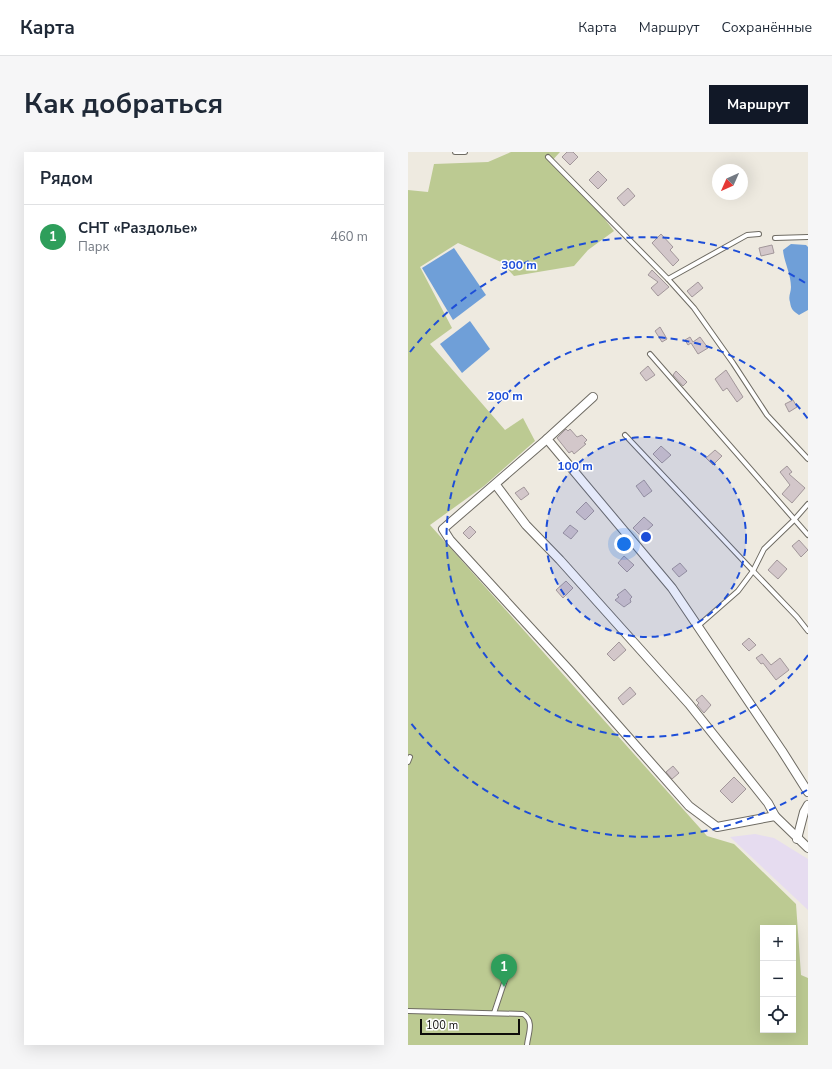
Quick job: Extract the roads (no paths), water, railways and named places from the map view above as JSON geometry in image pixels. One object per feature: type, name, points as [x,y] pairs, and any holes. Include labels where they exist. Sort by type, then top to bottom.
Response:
[{"type":"street","points":[[593,397],[496,485],[443,529],[450,540],[570,671],[689,806],[717,828],[775,816]]},
{"type":"street","points":[[548,439],[672,588],[808,792]]},
{"type":"street","points":[[496,485],[526,525],[560,560],[689,704],[768,803],[775,816],[808,848]]},
{"type":"street","points":[[797,839],[804,812],[808,805]]},
{"type":"lane","points":[[455,152],[465,152]]},
{"type":"lane","points":[[548,157],[668,279],[694,308],[767,415],[808,459]]},
{"type":"lane","points":[[668,279],[747,235],[758,234]]},
{"type":"lane","points":[[775,238],[808,237]]},
{"type":"lane","points":[[650,354],[808,536]]},
{"type":"lane","points":[[624,436],[797,617],[808,631]]},
{"type":"lane","points":[[698,626],[738,591],[753,571],[764,549],[808,504]]},
{"type":"lane","points":[[408,762],[410,757]]},
{"type":"lane","points":[[494,1013],[509,968]]},
{"type":"lane","points":[[408,1011],[523,1014],[528,1017],[530,1023],[527,1045]]},
{"type":"water","points":[[791,244],[806,245],[808,247],[808,310],[799,315],[793,310],[790,304],[789,298],[791,282],[783,250]]},
{"type":"water","points":[[454,248],[486,295],[453,320],[422,268]]},
{"type":"water","points":[[470,321],[490,349],[462,373],[440,344]]},
{"type":"place","name":"СНТ «Раздолье»","points":[[504,987]]}]
